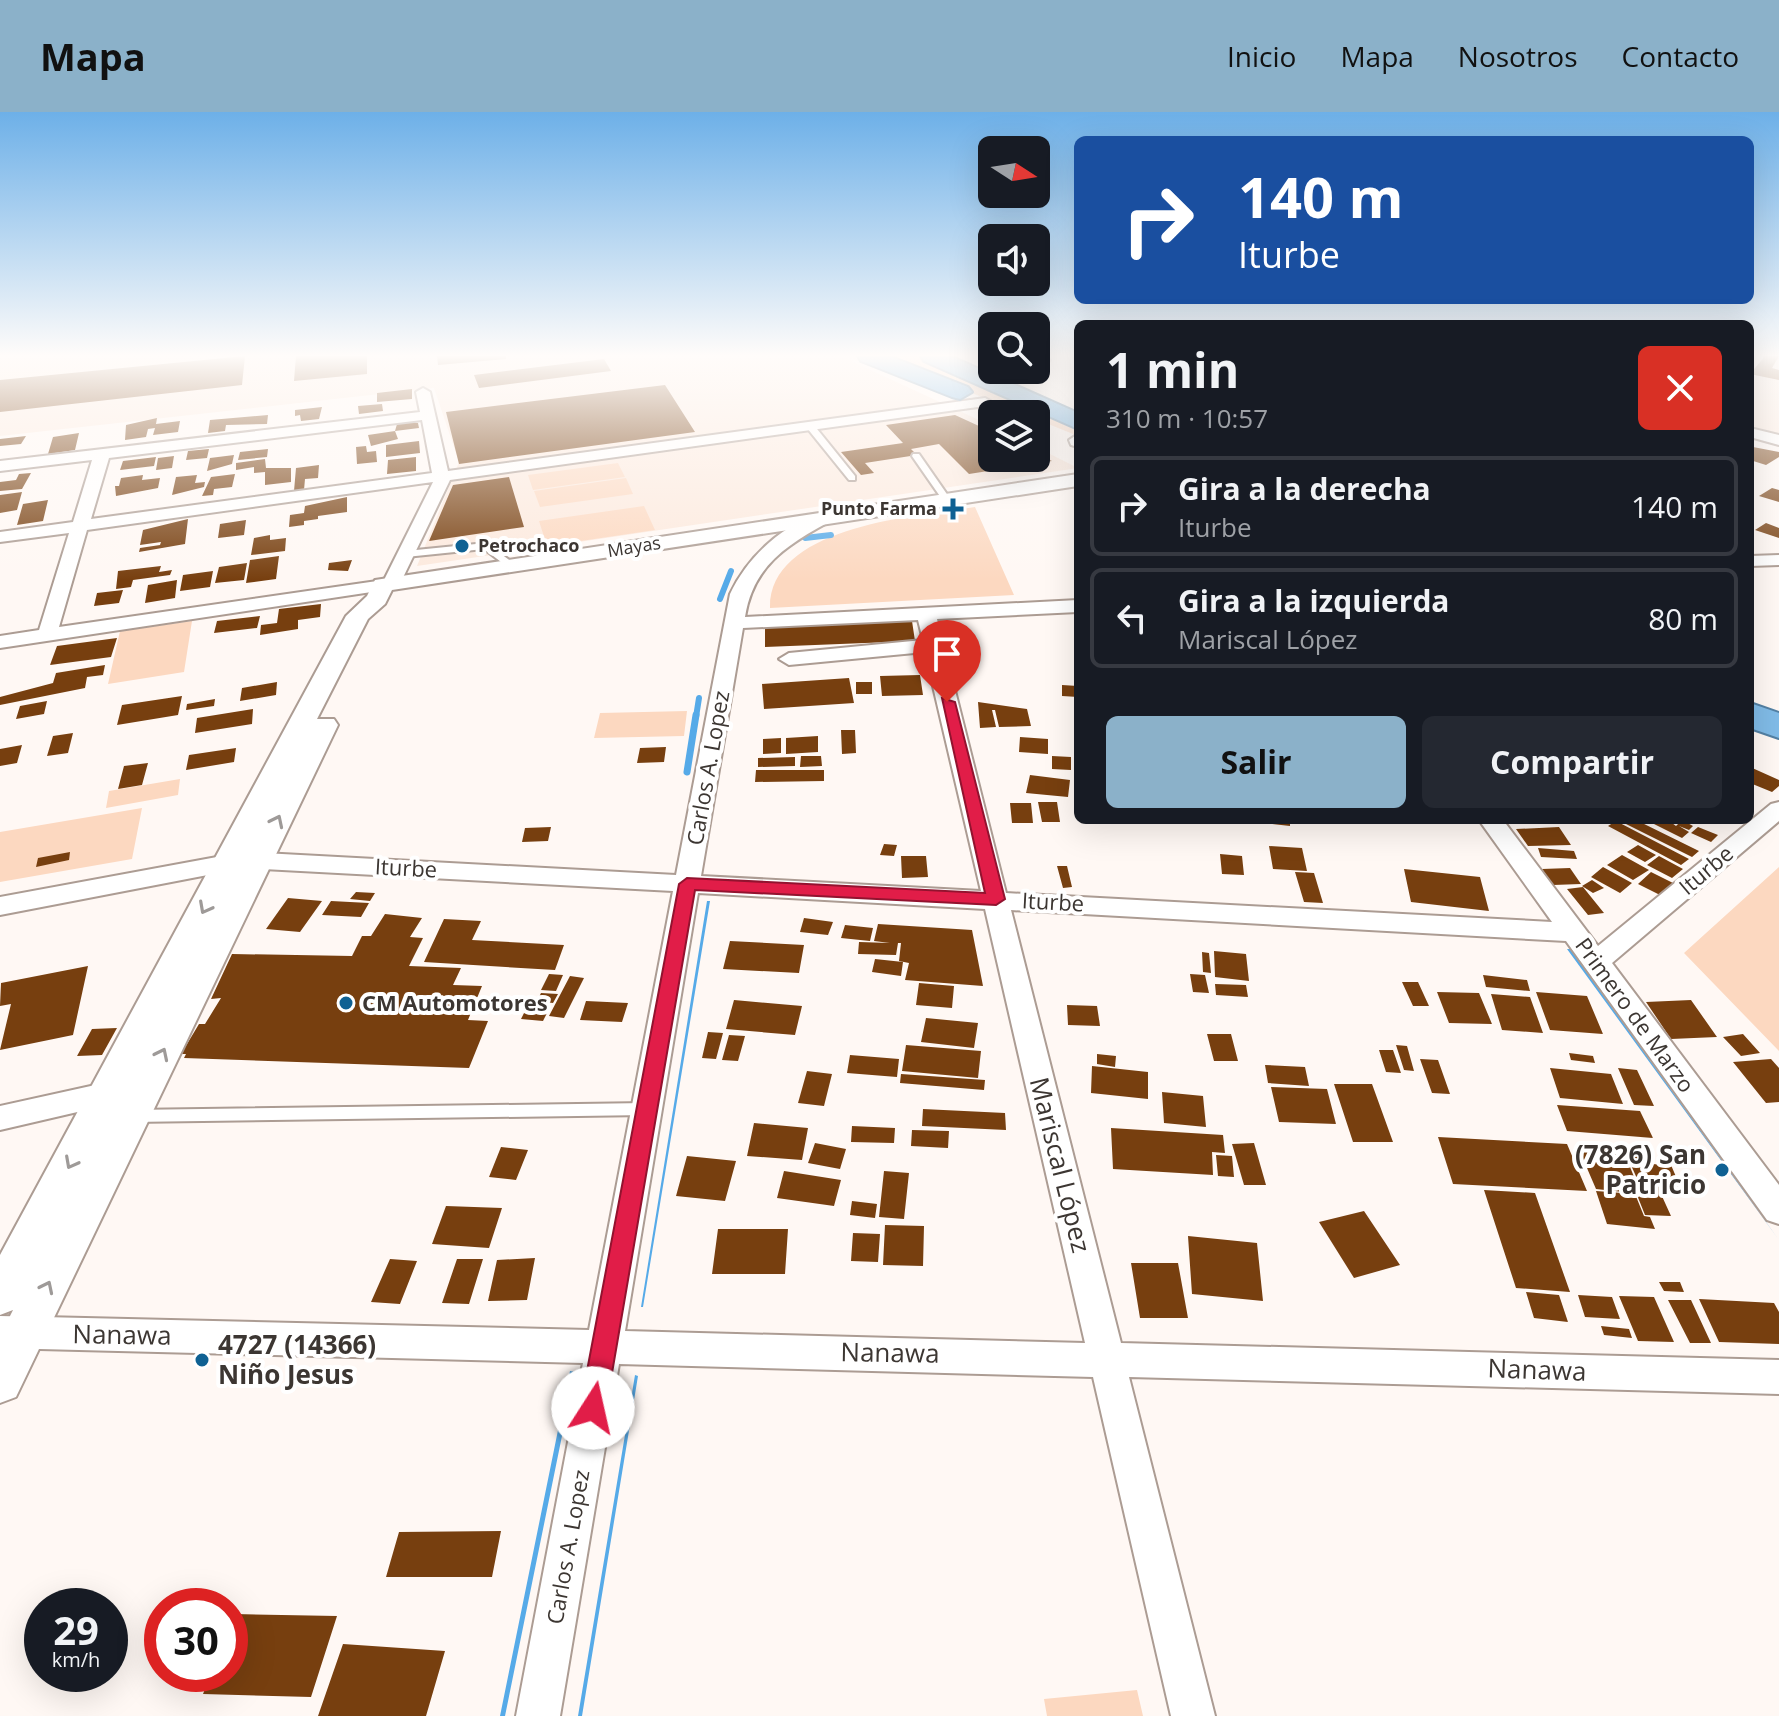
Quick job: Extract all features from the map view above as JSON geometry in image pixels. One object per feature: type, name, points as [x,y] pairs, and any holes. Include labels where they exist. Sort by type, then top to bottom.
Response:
[{"type":"highway","points":[[1054,431],[1074,439]]},
{"type":"highway","points":[[1754,716],[1779,727]]},
{"type":"street","points":[[0,466],[295,431]]},
{"type":"street","points":[[0,1382],[12,1332],[120,1104],[243,861],[380,614],[384,589],[406,554],[442,481],[431,431]]},
{"type":"street","points":[[0,537],[774,431]]},
{"type":"street","points":[[1754,433],[1779,440]]},
{"type":"street","points":[[47,635],[102,454]]},
{"type":"street","name":"Mayas","points":[[0,642],[384,589],[780,519],[821,519],[882,504],[947,500],[1074,481]]},
{"type":"street","name":"Carlos A. Lopez","points":[[538,1716],[739,594],[752,566],[777,544],[821,519]]},
{"type":"street","points":[[1754,561],[1779,560]]},
{"type":"street","points":[[734,623],[1074,606]]},
{"type":"street","name":"Mariscal López","points":[[926,613],[1193,1716]]},
{"type":"street","points":[[789,659],[934,645]]},
{"type":"street","name":"Iturbe","points":[[1596,962],[1779,809]]},
{"type":"street","name":"Primero de Marzo","points":[[1494,824],[1779,1210]]},
{"type":"street","name":"Iturbe","points":[[0,906],[243,861],[1574,932]]},
{"type":"street","points":[[0,1118],[120,1104]]},
{"type":"street","points":[[0,1296],[120,1104]]},
{"type":"street","name":"Nanawa","points":[[12,1332],[1106,1357],[1779,1377]]},
{"type":"lane","points":[[814,431],[852,478]]},
{"type":"lane","points":[[916,456],[947,500]]},
{"type":"lane","points":[[406,554],[486,546],[512,566]]},
{"type":"lane","points":[[120,1104],[647,1109]]},
{"type":"shaded area","points":[[0,431],[47,431],[0,436]]},
{"type":"shaded area","points":[[448,431],[978,431],[978,472],[1050,472],[1050,454],[1074,466],[1074,469],[417,566],[459,462]]},
{"type":"shaded area","points":[[618,463],[625,477],[533,490],[528,475]]},
{"type":"shaded area","points":[[626,478],[633,494],[540,507],[534,491]]},
{"type":"shaded area","points":[[644,506],[655,530],[547,546],[539,521]]},
{"type":"shaded area","points":[[975,507],[1014,595],[770,608],[776,580],[793,559],[819,542],[884,521]]},
{"type":"shaded area","points":[[192,621],[184,672],[108,684],[120,631]]},
{"type":"shaded area","points":[[687,711],[684,736],[594,738],[600,713]]},
{"type":"shaded area","points":[[180,779],[178,795],[106,808],[109,791]]},
{"type":"shaded area","points":[[142,808],[132,859],[0,882],[0,832]]},
{"type":"shaded area","points":[[1779,867],[1779,1051],[1684,953]]},
{"type":"shaded area","points":[[1137,1690],[1143,1716],[1047,1716],[1044,1699]]},
{"type":"water","points":[[707,901],[710,901],[641,1307]]},
{"type":"water","points":[[1567,949],[1570,949],[1779,1240]]},
{"type":"water","points":[[570,1371],[575,1372],[505,1716],[500,1716]]},
{"type":"water","points":[[635,1375],[638,1376],[582,1716],[578,1716]]},
{"type":"building","points":[[126,431],[148,431],[146,437],[125,440]]},
{"type":"building","points":[[154,431],[178,431],[178,432],[153,435]]},
{"type":"building","points":[[395,431],[398,439],[371,446],[368,435]]},
{"type":"building","points":[[451,431],[695,432],[459,464]]},
{"type":"building","points":[[892,431],[978,431],[978,472],[982,472],[969,474],[939,444],[911,449],[917,455],[865,463],[874,473],[861,475],[841,452],[903,443]]},
{"type":"building","points":[[79,433],[75,450],[48,454],[53,437]]},
{"type":"building","points":[[26,436],[21,444],[0,446],[0,439]]},
{"type":"building","points":[[419,441],[420,453],[386,457],[386,445]]},
{"type":"building","points":[[366,446],[367,452],[376,451],[377,462],[357,464],[356,447]]},
{"type":"building","points":[[1754,447],[1779,452],[1779,457],[1766,465],[1754,461]]},
{"type":"building","points":[[209,449],[207,458],[186,460],[188,451]]},
{"type":"building","points":[[268,449],[267,457],[238,460],[240,452]]},
{"type":"building","points":[[234,455],[232,464],[207,471],[210,458]]},
{"type":"building","points":[[174,456],[172,468],[156,470],[158,458]]},
{"type":"building","points":[[156,457],[154,466],[120,470],[123,461]]},
{"type":"building","points":[[416,457],[416,471],[387,474],[388,460]]},
{"type":"building","points":[[265,459],[266,468],[291,468],[291,482],[265,485],[265,472],[254,473],[254,467],[236,470],[236,463]]},
{"type":"building","points":[[319,465],[318,478],[305,479],[304,490],[294,491],[296,468]]},
{"type":"building","points":[[31,473],[22,489],[0,491],[0,482],[16,480],[19,474]]},
{"type":"building","points":[[235,474],[232,487],[214,489],[213,495],[202,496],[211,477]]},
{"type":"building","points":[[143,475],[142,480],[160,478],[158,488],[116,496],[115,486],[119,486],[121,478]]},
{"type":"building","points":[[197,475],[195,483],[205,482],[204,487],[172,495],[176,477]]},
{"type":"building","points":[[509,477],[524,527],[429,541],[453,485]]},
{"type":"building","points":[[1772,488],[1779,490],[1779,502],[1759,496]]},
{"type":"building","points":[[22,492],[17,510],[0,513],[0,495]]},
{"type":"building","points":[[347,497],[347,512],[318,516],[318,519],[304,521],[304,525],[289,527],[290,515],[304,513],[305,506]]},
{"type":"building","points":[[48,500],[43,521],[17,525],[23,504]]},
{"type":"building","points":[[188,519],[185,544],[139,552],[140,548],[160,545],[161,542],[140,545],[143,530]]},
{"type":"building","points":[[246,520],[244,535],[218,538],[220,524]]},
{"type":"building","points":[[1766,523],[1779,528],[1779,538],[1755,530]]},
{"type":"building","points":[[270,535],[270,540],[286,538],[285,551],[251,555],[254,538]]},
{"type":"building","points":[[279,556],[276,579],[246,583],[250,560]]},
{"type":"building","points":[[352,560],[348,571],[328,570],[329,563]]},
{"type":"building","points":[[247,563],[244,580],[215,583],[219,567]]},
{"type":"building","points":[[161,566],[159,572],[172,570],[170,575],[133,580],[131,587],[116,589],[118,571]]},
{"type":"building","points":[[213,571],[210,587],[180,591],[183,575]]},
{"type":"building","points":[[177,580],[175,598],[145,603],[148,585]]},
{"type":"building","points":[[123,590],[119,603],[94,606],[97,593]]},
{"type":"building","points":[[321,604],[320,617],[298,620],[298,629],[260,635],[261,625],[277,623],[279,609]]},
{"type":"building","points":[[260,616],[257,628],[214,633],[217,621]]},
{"type":"building","points":[[912,621],[915,641],[765,647],[765,627]]},
{"type":"building","points":[[117,638],[111,657],[50,665],[57,646]]},
{"type":"building","points":[[105,665],[103,675],[87,677],[85,688],[0,705],[0,697],[53,683],[56,673]]},
{"type":"building","points":[[920,675],[923,695],[882,696],[880,676]]},
{"type":"building","points":[[849,678],[854,703],[764,709],[762,684]]},
{"type":"building","points":[[277,682],[276,695],[240,701],[242,688]]},
{"type":"building","points":[[856,682],[872,682],[872,694],[856,694]]},
{"type":"building","points":[[1062,685],[1074,686],[1074,697],[1062,696]]},
{"type":"building","points":[[182,696],[178,715],[117,725],[122,705]]},
{"type":"building","points":[[215,699],[214,706],[186,710],[187,704]]},
{"type":"building","points":[[47,701],[44,714],[16,719],[20,706]]},
{"type":"building","points":[[978,702],[1027,709],[1031,726],[999,727],[995,710],[992,710],[996,727],[980,728]]},
{"type":"building","points":[[253,709],[252,724],[195,733],[197,718]]},
{"type":"building","points":[[841,730],[855,730],[856,753],[842,754]]},
{"type":"building","points":[[73,733],[68,753],[47,756],[53,736]]},
{"type":"building","points":[[818,736],[818,752],[786,754],[786,738]]},
{"type":"building","points":[[1020,737],[1048,739],[1048,754],[1019,752]]},
{"type":"building","points":[[781,738],[781,753],[763,754],[763,739]]},
{"type":"building","points":[[22,745],[17,763],[0,766],[0,749]]},
{"type":"building","points":[[666,747],[664,762],[637,763],[640,748]]},
{"type":"building","points":[[236,748],[234,762],[186,770],[189,755]]},
{"type":"building","points":[[801,756],[821,756],[822,766],[800,767]]},
{"type":"building","points":[[1052,756],[1071,757],[1071,770],[1052,769]]},
{"type":"building","points":[[795,757],[795,766],[758,767],[758,758]]},
{"type":"building","points":[[148,763],[142,785],[118,789],[124,766]]},
{"type":"building","points":[[1754,769],[1779,780],[1779,786],[1772,792],[1754,785]]},
{"type":"building","points":[[756,770],[824,770],[824,781],[755,782]]},
{"type":"building","points":[[1030,775],[1070,780],[1068,797],[1026,793]]},
{"type":"building","points":[[1038,802],[1057,802],[1060,822],[1042,822]]},
{"type":"building","points":[[1010,803],[1031,803],[1033,823],[1012,823]]},
{"type":"building","points":[[1622,824],[1689,859],[1681,865],[1608,826]]},
{"type":"building","points":[[1626,824],[1644,824],[1699,851],[1692,857]]},
{"type":"building","points":[[1654,824],[1693,826],[1689,830],[1679,826],[1689,832],[1682,838]]},
{"type":"building","points":[[551,827],[548,841],[522,842],[525,828]]},
{"type":"building","points":[[1559,827],[1571,845],[1528,846],[1516,829]]},
{"type":"building","points":[[1698,827],[1718,835],[1711,842],[1691,833]]},
{"type":"building","points":[[884,844],[897,845],[894,856],[880,855]]},
{"type":"building","points":[[1638,845],[1656,855],[1645,862],[1627,852]]},
{"type":"building","points":[[1269,846],[1302,848],[1307,871],[1273,869]]},
{"type":"building","points":[[1538,848],[1574,851],[1577,859],[1541,857]]},
{"type":"building","points":[[70,852],[69,860],[36,867],[38,858]]},
{"type":"building","points":[[1220,854],[1242,856],[1244,875],[1222,874]]},
{"type":"building","points":[[1622,855],[1649,870],[1633,880],[1607,865]]},
{"type":"building","points":[[901,856],[926,856],[928,877],[902,878]]},
{"type":"building","points":[[1659,856],[1683,869],[1672,878],[1647,865]]},
{"type":"building","points":[[1057,866],[1067,866],[1072,887],[1063,888]]},
{"type":"building","points":[[1603,867],[1632,883],[1620,893],[1591,877]]},
{"type":"building","points":[[1570,868],[1581,884],[1553,885],[1542,869]]},
{"type":"building","points":[[1404,869],[1480,877],[1489,911],[1411,902]]},
{"type":"building","points":[[1295,872],[1314,873],[1323,903],[1304,902]]},
{"type":"building","points":[[1651,872],[1673,883],[1660,895],[1638,884]]},
{"type":"building","points":[[1592,880],[1604,888],[1593,893],[1582,886]]},
{"type":"building","points":[[1583,887],[1604,913],[1588,915],[1567,889]]},
{"type":"building","points":[[356,892],[375,893],[370,901],[350,899]]},
{"type":"building","points":[[288,898],[322,901],[300,932],[266,929]]},
{"type":"building","points":[[331,901],[369,903],[361,917],[322,915]]},
{"type":"building","name":"CM Automotores","points":[[385,914],[422,918],[410,937],[423,938],[409,966],[461,968],[453,985],[482,986],[468,1020],[488,1021],[469,1068],[184,1058],[186,1054],[181,1054],[199,1024],[205,1024],[221,998],[211,999],[232,954],[352,956],[362,936],[371,936]]},
{"type":"building","points":[[804,918],[833,922],[828,935],[800,932]]},
{"type":"building","points":[[444,919],[481,921],[472,940],[564,945],[555,970],[424,962]]},
{"type":"building","points":[[878,924],[972,930],[983,986],[905,980],[909,963],[899,961],[901,943],[898,943],[896,955],[858,954],[859,942],[890,943],[874,941]]},
{"type":"building","points":[[845,925],[873,928],[870,941],[841,938]]},
{"type":"building","points":[[730,941],[804,945],[799,973],[723,969]]},
{"type":"building","points":[[1214,951],[1246,954],[1249,981],[1215,977]]},
{"type":"building","points":[[1202,952],[1209,953],[1211,973],[1203,972]]},
{"type":"building","points":[[875,959],[903,962],[901,976],[872,972]]},
{"type":"building","points":[[88,966],[73,1035],[0,1050],[11,1004],[0,1006],[1,983]]},
{"type":"building","points":[[549,974],[563,975],[556,991],[541,990]]},
{"type":"building","points":[[1190,974],[1205,975],[1209,993],[1193,992]]},
{"type":"building","points":[[1483,975],[1527,980],[1530,991],[1486,987]]},
{"type":"building","points":[[570,976],[584,978],[564,1018],[549,1016]]},
{"type":"building","points":[[1402,982],[1418,982],[1429,1006],[1413,1006]]},
{"type":"building","points":[[919,983],[954,986],[952,1008],[916,1005]]},
{"type":"building","points":[[1215,984],[1246,985],[1248,997],[1216,995]]},
{"type":"building","points":[[1437,992],[1479,993],[1492,1024],[1449,1023]]},
{"type":"building","points":[[1536,992],[1587,996],[1603,1034],[1550,1030]]},
{"type":"building","points":[[541,993],[558,994],[553,1003],[537,1001]]},
{"type":"building","points":[[1491,994],[1530,997],[1543,1033],[1502,1030]]},
{"type":"building","points":[[734,1000],[802,1006],[795,1035],[726,1029]]},
{"type":"building","points":[[1691,1000],[1717,1037],[1671,1039],[1646,1002]]},
{"type":"building","points":[[586,1001],[628,1003],[622,1022],[580,1020]]},
{"type":"building","points":[[528,1005],[550,1007],[543,1021],[521,1019]]},
{"type":"building","points":[[1067,1005],[1097,1006],[1100,1026],[1068,1025]]},
{"type":"building","points":[[926,1018],[978,1023],[974,1048],[921,1042]]},
{"type":"building","points":[[117,1028],[102,1055],[77,1056],[92,1029]]},
{"type":"building","points":[[708,1032],[723,1033],[716,1059],[702,1058]]},
{"type":"building","points":[[1207,1034],[1231,1034],[1238,1061],[1214,1061]]},
{"type":"building","points":[[1743,1034],[1760,1053],[1741,1056],[1723,1037]]},
{"type":"building","points":[[729,1035],[745,1036],[738,1061],[722,1060]]},
{"type":"building","points":[[906,1045],[981,1051],[978,1078],[902,1071]]},
{"type":"building","points":[[1396,1045],[1407,1046],[1414,1071],[1404,1070]]},
{"type":"building","points":[[1379,1050],[1393,1050],[1401,1073],[1386,1072]]},
{"type":"building","points":[[1569,1053],[1593,1056],[1595,1063],[1571,1060]]},
{"type":"building","points":[[1097,1054],[1116,1056],[1115,1067],[1097,1064]]},
{"type":"building","points":[[850,1055],[899,1059],[897,1077],[847,1073]]},
{"type":"building","points":[[1420,1059],[1438,1060],[1450,1094],[1432,1093]]},
{"type":"building","points":[[1771,1059],[1779,1068],[1779,1102],[1766,1103],[1733,1062]]},
{"type":"building","points":[[1265,1065],[1305,1067],[1309,1086],[1268,1083]]},
{"type":"building","points":[[1092,1066],[1148,1072],[1148,1099],[1091,1093]]},
{"type":"building","points":[[1550,1068],[1611,1074],[1623,1104],[1560,1098]]},
{"type":"building","points":[[1618,1068],[1637,1070],[1654,1106],[1634,1105]]},
{"type":"building","points":[[807,1071],[832,1074],[824,1106],[798,1103]]},
{"type":"building","points":[[901,1074],[985,1080],[984,1090],[900,1083]]},
{"type":"building","points":[[1334,1084],[1372,1084],[1393,1142],[1353,1142]]},
{"type":"building","points":[[1271,1087],[1327,1089],[1336,1124],[1279,1122]]},
{"type":"building","points":[[1162,1092],[1203,1096],[1206,1127],[1164,1123]]},
{"type":"building","points":[[1557,1105],[1640,1111],[1653,1138],[1567,1131]]},
{"type":"building","points":[[923,1109],[1005,1113],[1006,1130],[922,1126]]},
{"type":"building","points":[[754,1123],[808,1128],[802,1160],[747,1156]]},
{"type":"building","points":[[852,1126],[895,1128],[894,1143],[851,1142]]},
{"type":"building","points":[[1111,1128],[1223,1135],[1225,1153],[1212,1152],[1213,1175],[1113,1169]]},
{"type":"building","points":[[912,1130],[949,1131],[948,1148],[911,1146]]},
{"type":"building","points":[[1438,1137],[1567,1144],[1587,1191],[1453,1184]]},
{"type":"building","points":[[815,1143],[846,1149],[840,1169],[808,1163]]},
{"type":"building","points":[[1254,1143],[1266,1185],[1244,1185],[1232,1144]]},
{"type":"building","points":[[1577,1145],[1643,1148],[1650,1162],[1628,1162],[1641,1194],[1596,1189]]},
{"type":"building","points":[[501,1147],[528,1150],[516,1180],[489,1177]]},
{"type":"building","points":[[1216,1155],[1232,1156],[1234,1177],[1218,1176]]},
{"type":"building","points":[[687,1156],[736,1161],[725,1201],[676,1196]]},
{"type":"building","points":[[1630,1163],[1671,1165],[1683,1193],[1661,1194],[1671,1216],[1645,1215],[1637,1195],[1651,1194],[1644,1194]]},
{"type":"building","points":[[784,1171],[841,1180],[834,1206],[777,1198]]},
{"type":"building","points":[[884,1171],[909,1173],[904,1219],[879,1217]]},
{"type":"building","points":[[1484,1190],[1535,1193],[1570,1292],[1516,1288]]},
{"type":"building","points":[[1596,1191],[1635,1194],[1644,1216],[1650,1217],[1655,1229],[1607,1224]]},
{"type":"building","points":[[852,1201],[877,1204],[875,1218],[850,1215]]},
{"type":"building","points":[[446,1206],[502,1208],[489,1248],[432,1244]]},
{"type":"building","points":[[1364,1211],[1400,1265],[1354,1278],[1319,1222]]},
{"type":"building","points":[[885,1225],[924,1226],[923,1266],[883,1265]]},
{"type":"building","points":[[718,1229],[788,1229],[785,1274],[712,1274]]},
{"type":"building","points":[[853,1233],[880,1234],[878,1262],[851,1261]]},
{"type":"building","points":[[1188,1236],[1257,1243],[1263,1301],[1192,1294]]},
{"type":"building","points":[[535,1258],[527,1300],[488,1301],[497,1260]]},
{"type":"building","points":[[390,1259],[417,1261],[400,1304],[371,1302]]},
{"type":"building","points":[[457,1259],[483,1259],[469,1304],[442,1303]]},
{"type":"building","points":[[1131,1263],[1178,1263],[1188,1318],[1140,1318]]},
{"type":"building","points":[[1659,1282],[1680,1282],[1684,1292],[1664,1291]]},
{"type":"building","points":[[1526,1292],[1559,1295],[1568,1322],[1534,1318]]},
{"type":"building","points":[[1578,1295],[1612,1297],[1620,1319],[1585,1317]]},
{"type":"building","points":[[1619,1296],[1654,1297],[1674,1342],[1638,1341]]},
{"type":"building","points":[[1699,1299],[1774,1303],[1779,1312],[1779,1344],[1719,1342]]},
{"type":"building","points":[[1668,1300],[1691,1300],[1711,1343],[1690,1343]]},
{"type":"building","points":[[1601,1326],[1629,1329],[1632,1338],[1604,1335]]},
{"type":"building","points":[[501,1531],[492,1577],[386,1577],[399,1532]]},
{"type":"building","points":[[248,1614],[337,1616],[311,1697],[203,1694],[248,1692]]},
{"type":"building","points":[[343,1644],[445,1651],[426,1716],[318,1716]]},
{"type":"waterway","points":[[805,538],[831,535]]},
{"type":"waterway","points":[[720,599],[731,571]]},
{"type":"waterway","points":[[696,717],[699,698]]},
{"type":"waterway","points":[[687,772],[696,715]]},
{"type":"place","name":"Punto Farma","points":[[953,509]]},
{"type":"place","name":"Petrochaco","points":[[462,546]]},
{"type":"place","name":"CM Automotores","points":[[346,1003]]},
{"type":"place","name":"(7826) San Patricio","points":[[1722,1170]]},
{"type":"place","name":"4727 (14366) Niño Jesus","points":[[202,1360]]},
{"type":"route","points":[[593,1408],[687,884],[996,899],[947,702]]}]
